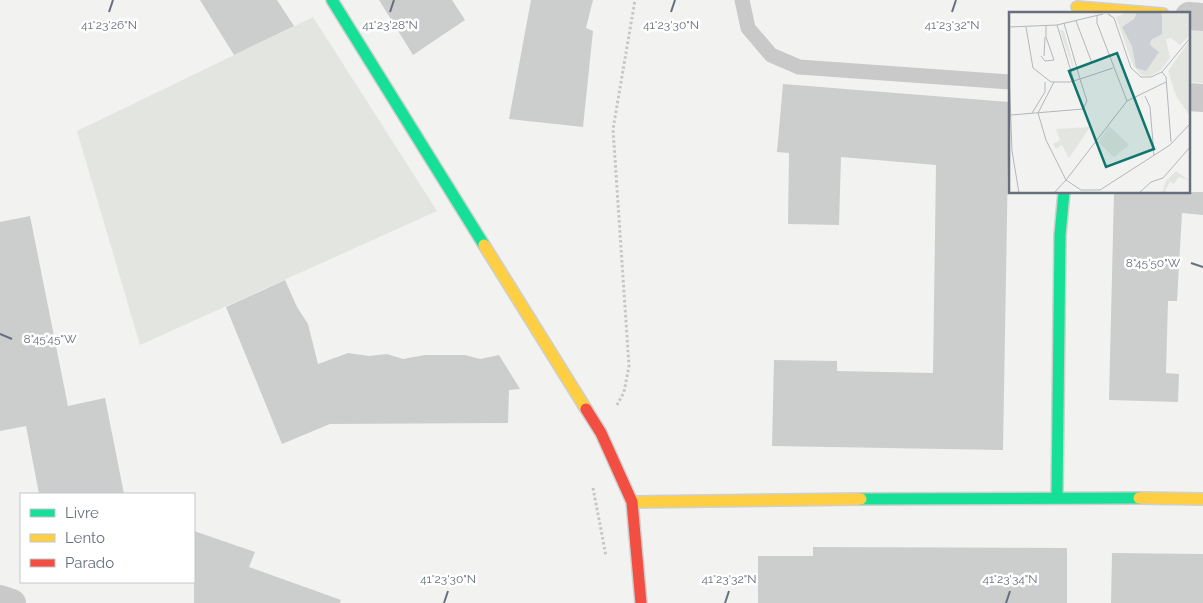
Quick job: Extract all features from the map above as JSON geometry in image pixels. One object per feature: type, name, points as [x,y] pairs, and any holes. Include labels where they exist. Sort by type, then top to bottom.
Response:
[{"type":"street","points":[[332,0],[601,433],[632,502],[641,603]]},
{"type":"street","points":[[1077,7],[1138,12]]},
{"type":"street","points":[[1190,16],[1203,17]]},
{"type":"street","points":[[1190,97],[1203,98]]},
{"type":"street","points":[[1057,497],[1060,235],[1064,194]]},
{"type":"street","points":[[632,502],[1057,497],[1203,499]]},
{"type":"street","points":[[0,599],[12,603]]},
{"type":"lane","points":[[742,0],[748,28],[771,55],[799,67],[1009,82]]},
{"type":"path","points":[[601,433],[624,392],[629,366],[613,129],[635,0]]},
{"type":"path","points":[[591,479],[608,565]]},
{"type":"shaded area","points":[[313,17],[437,211],[140,345],[77,131]]},
{"type":"shaded area","points":[[1190,30],[1203,31],[1203,83],[1190,82]]},
{"type":"building","points":[[200,0],[277,0],[294,26],[234,55]]},
{"type":"building","points":[[379,0],[452,0],[465,20],[413,55]]},
{"type":"building","points":[[531,0],[593,0],[586,28],[593,31],[583,127],[509,119]]},
{"type":"building","points":[[783,84],[1009,102],[1003,450],[772,446],[774,360],[837,361],[837,371],[933,373],[936,165],[841,157],[839,225],[788,224],[789,153],[777,152]]},
{"type":"building","points":[[1190,192],[1203,192],[1203,215],[1182,213],[1177,301],[1168,301],[1166,373],[1179,374],[1178,402],[1109,400],[1114,194],[1190,194]]},
{"type":"building","points":[[30,216],[68,406],[105,398],[124,493],[39,493],[26,426],[0,431],[0,222]]},
{"type":"building","points":[[285,280],[297,307],[308,324],[318,364],[348,353],[369,356],[387,354],[403,359],[425,355],[465,355],[480,359],[499,355],[520,389],[509,390],[508,423],[330,424],[282,444],[226,307]]},
{"type":"building","points":[[195,531],[255,552],[249,567],[341,600],[340,603],[194,603]]},
{"type":"building","points":[[813,547],[1067,548],[1067,603],[758,603],[758,556],[813,556]]},
{"type":"building","points":[[1112,553],[1203,554],[1203,603],[1111,603]]},
{"type":"traffic: fast","points":[[332,0],[484,245]]},
{"type":"traffic: fast","points":[[1057,497],[1060,235],[1064,194]]},
{"type":"traffic: fast","points":[[861,499],[1139,498]]},
{"type":"traffic: slow","points":[[1077,7],[1138,12]]},
{"type":"traffic: slow","points":[[484,245],[586,409]]},
{"type":"traffic: slow","points":[[1139,498],[1203,499]]},
{"type":"traffic: slow","points":[[632,502],[861,499]]},
{"type":"traffic: jam","points":[[586,409],[601,433],[632,502],[641,603]]}]
